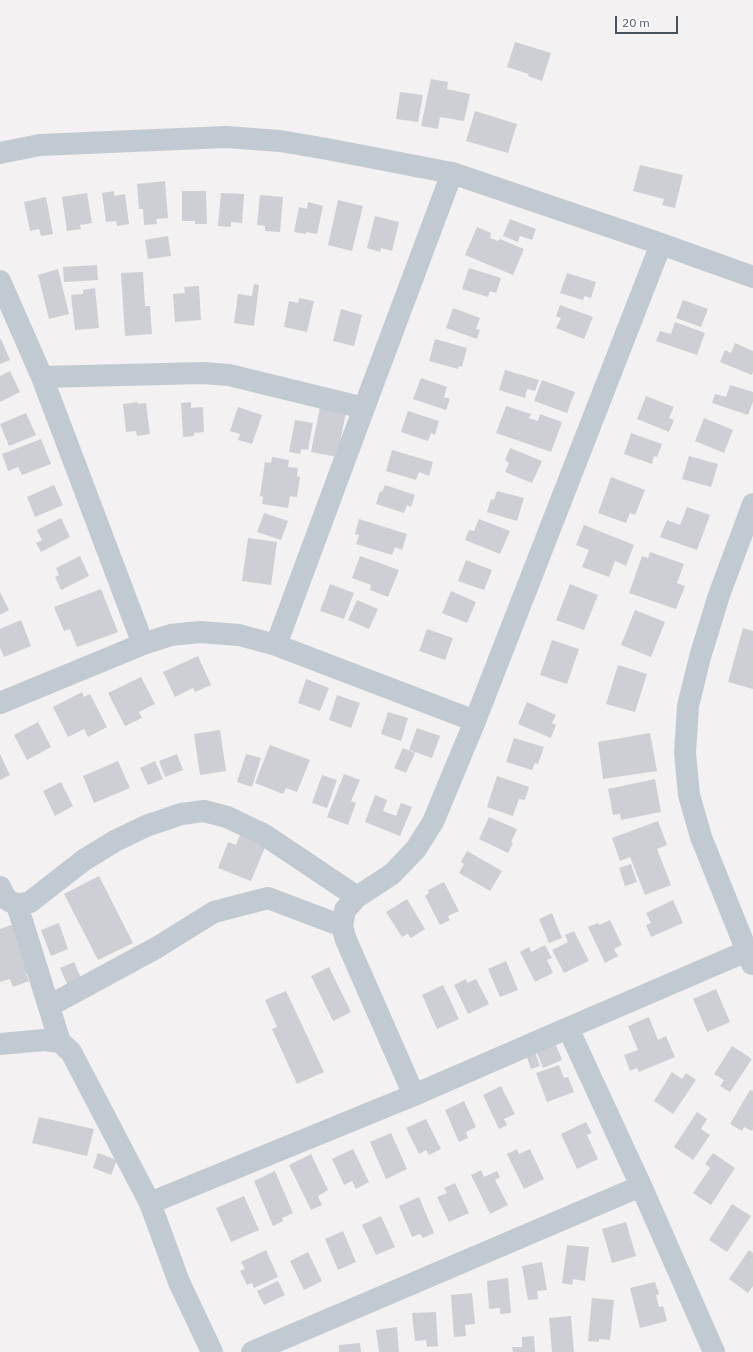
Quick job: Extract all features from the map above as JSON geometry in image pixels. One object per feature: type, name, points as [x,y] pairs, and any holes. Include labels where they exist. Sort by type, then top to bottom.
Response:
[{"type":"street","points":[[0,153],[40,145],[226,137],[280,141],[452,173],[662,244],[753,277]]},
{"type":"street","points":[[276,645],[452,173]]},
{"type":"street","points":[[414,1094],[346,940],[342,926],[345,910],[357,897],[392,874],[416,849],[433,822],[475,721],[662,244]]},
{"type":"street","points":[[0,281],[42,377],[142,644]]},
{"type":"street","points":[[42,377],[203,373],[229,374],[364,408]]},
{"type":"street","points":[[150,1203],[414,1094],[568,1028],[750,958],[701,837],[689,795],[685,753],[688,706],[700,657],[720,595],[753,504]]},
{"type":"street","points":[[0,703],[142,644],[170,635],[200,632],[239,635],[276,645],[475,721]]},
{"type":"street","points":[[0,887],[6,899],[17,905],[30,902],[84,860],[115,841],[146,826],[181,814],[204,811],[227,817],[263,834],[357,897]]},
{"type":"street","points":[[49,1006],[156,948],[214,912],[268,898],[342,926]]},
{"type":"street","points":[[17,905],[60,1042],[71,1052],[150,1203],[179,1282],[212,1352]]},
{"type":"street","points":[[568,1028],[641,1186],[710,1351]]},
{"type":"street","points":[[0,1044],[44,1040],[60,1042]]},
{"type":"street","points":[[252,1352],[641,1186]]},
{"type":"building","points":[[515,42],[551,53],[542,81],[528,76],[529,74],[507,67]]},
{"type":"building","points":[[431,79],[448,82],[447,89],[470,94],[464,121],[440,117],[438,129],[421,126]]},
{"type":"building","points":[[400,92],[423,95],[418,122],[396,119]]},
{"type":"building","points":[[475,111],[517,124],[508,153],[466,141]]},
{"type":"building","points":[[640,165],[683,175],[675,208],[662,205],[664,199],[633,191]]},
{"type":"building","points":[[165,181],[168,218],[156,219],[157,224],[144,225],[143,209],[139,209],[137,184]]},
{"type":"building","points":[[114,191],[114,196],[125,194],[129,224],[117,226],[116,221],[106,222],[102,193]]},
{"type":"building","points":[[182,191],[206,191],[207,224],[195,224],[195,221],[182,221]]},
{"type":"building","points":[[87,193],[92,223],[80,225],[81,229],[67,231],[62,197]]},
{"type":"building","points":[[221,193],[244,194],[242,223],[231,222],[231,227],[218,226]]},
{"type":"building","points":[[260,195],[283,197],[280,232],[265,231],[265,226],[257,225]]},
{"type":"building","points":[[46,197],[53,234],[41,236],[39,229],[30,231],[24,202]]},
{"type":"building","points":[[338,200],[363,206],[352,251],[328,245]]},
{"type":"building","points":[[308,202],[323,206],[317,234],[294,232],[299,207],[307,209]]},
{"type":"building","points":[[375,216],[399,222],[392,251],[381,248],[380,252],[367,248]]},
{"type":"building","points":[[510,219],[536,229],[532,240],[520,236],[518,242],[503,236]]},
{"type":"building","points":[[477,227],[491,233],[490,238],[498,241],[500,239],[524,249],[513,275],[465,255]]},
{"type":"building","points":[[168,236],[171,256],[148,259],[145,240]]},
{"type":"building","points":[[97,265],[98,280],[64,282],[63,267]]},
{"type":"building","points":[[469,268],[501,278],[496,293],[490,291],[488,297],[462,289]]},
{"type":"building","points":[[58,269],[69,314],[49,319],[38,275]]},
{"type":"building","points":[[143,272],[145,306],[150,306],[152,334],[125,336],[121,273]]},
{"type":"building","points":[[567,273],[596,282],[591,298],[584,296],[583,300],[560,293]]},
{"type":"building","points":[[254,284],[259,285],[254,326],[234,323],[238,294],[252,296]]},
{"type":"building","points":[[199,286],[201,320],[175,322],[173,294],[185,293],[184,287]]},
{"type":"building","points":[[95,288],[99,328],[75,330],[71,295],[83,294],[83,290]]},
{"type":"building","points":[[299,298],[314,301],[307,332],[284,327],[289,301],[298,303]]},
{"type":"building","points":[[683,300],[708,309],[701,327],[676,318]]},
{"type":"building","points":[[560,305],[593,317],[584,339],[556,328],[561,318],[556,316]]},
{"type":"building","points":[[453,308],[480,318],[476,329],[480,330],[477,339],[446,328]]},
{"type":"building","points":[[341,309],[362,315],[354,346],[333,341]]},
{"type":"building","points":[[675,322],[705,333],[697,355],[656,341],[660,331],[671,334]]},
{"type":"building","points":[[0,339],[10,360],[0,364]]},
{"type":"building","points":[[435,339],[467,348],[462,367],[459,366],[458,369],[429,361]]},
{"type":"building","points":[[735,343],[753,351],[752,375],[720,362],[725,350],[731,353]]},
{"type":"building","points":[[505,370],[539,380],[535,391],[527,389],[525,398],[499,390]]},
{"type":"building","points":[[10,371],[20,392],[0,402],[0,376]]},
{"type":"building","points":[[421,378],[447,387],[444,397],[450,399],[446,410],[413,399]]},
{"type":"building","points":[[542,380],[575,392],[567,413],[534,401]]},
{"type":"building","points":[[730,385],[753,392],[753,402],[748,415],[712,403],[715,394],[726,397]]},
{"type":"building","points":[[646,396],[674,407],[669,418],[674,420],[669,432],[637,419]]},
{"type":"building","points":[[138,402],[138,404],[146,403],[150,434],[137,436],[136,431],[126,432],[123,404]]},
{"type":"building","points":[[191,402],[191,408],[203,407],[204,432],[194,433],[194,436],[183,437],[181,403]]},
{"type":"building","points":[[321,402],[347,407],[337,457],[311,452]]},
{"type":"building","points":[[506,406],[531,414],[529,418],[538,421],[540,414],[562,422],[551,452],[496,433]]},
{"type":"building","points":[[238,407],[262,415],[252,444],[238,440],[240,434],[230,431]]},
{"type":"building","points":[[408,411],[439,421],[435,435],[431,433],[428,441],[401,432]]},
{"type":"building","points":[[26,413],[36,435],[9,446],[0,424]]},
{"type":"building","points":[[704,418],[733,430],[724,453],[695,441]]},
{"type":"building","points":[[295,420],[313,423],[308,450],[301,449],[300,454],[289,452]]},
{"type":"building","points":[[631,433],[662,444],[657,457],[654,456],[652,464],[624,454]]},
{"type":"building","points":[[41,439],[51,464],[22,475],[18,467],[8,471],[2,454]]},
{"type":"building","points":[[510,448],[542,461],[532,483],[505,472],[509,463],[505,460]]},
{"type":"building","points":[[392,450],[433,462],[429,476],[419,472],[416,480],[386,471]]},
{"type":"building","points":[[689,456],[718,464],[711,487],[682,479]]},
{"type":"building","points":[[272,457],[289,460],[288,467],[298,468],[297,476],[300,477],[297,497],[290,496],[288,508],[262,504],[263,497],[260,496],[265,462],[271,463]]},
{"type":"building","points":[[611,477],[645,490],[635,515],[630,513],[626,523],[598,513]]},
{"type":"building","points":[[54,485],[63,505],[35,517],[27,497]]},
{"type":"building","points":[[385,485],[415,495],[411,507],[407,505],[404,513],[376,504],[380,491],[382,492]]},
{"type":"building","points":[[497,491],[524,498],[517,521],[487,512],[491,499],[494,500]]},
{"type":"building","points":[[687,507],[710,515],[697,550],[660,537],[667,520],[680,525]]},
{"type":"building","points":[[264,513],[288,521],[281,540],[257,532]]},
{"type":"building","points":[[61,518],[70,537],[41,552],[36,543],[42,540],[37,530]]},
{"type":"building","points":[[359,519],[407,534],[402,550],[395,547],[392,555],[356,544],[359,535],[355,534]]},
{"type":"building","points":[[479,519],[510,531],[500,554],[465,540],[469,530],[474,531]]},
{"type":"building","points":[[584,525],[634,545],[626,566],[615,561],[609,577],[582,567],[589,550],[576,545]]},
{"type":"building","points":[[248,538],[277,542],[271,585],[242,581]]},
{"type":"building","points":[[650,552],[684,564],[677,583],[685,586],[676,609],[629,593],[642,556],[648,558]]},
{"type":"building","points":[[80,556],[89,576],[61,590],[55,577],[59,575],[56,568]]},
{"type":"building","points":[[360,556],[399,570],[388,597],[370,590],[371,585],[352,578]]},
{"type":"building","points":[[466,560],[492,570],[484,590],[458,581]]},
{"type":"building","points":[[330,584],[354,593],[344,619],[320,611]]},
{"type":"building","points":[[570,584],[598,595],[584,630],[556,620]]},
{"type":"building","points":[[101,589],[118,632],[77,647],[70,629],[64,631],[54,607]]},
{"type":"building","points":[[451,591],[476,602],[467,623],[442,613]]},
{"type":"building","points":[[0,592],[9,610],[0,615]]},
{"type":"building","points":[[357,600],[378,609],[369,629],[348,620]]},
{"type":"building","points":[[635,610],[665,622],[651,657],[621,645]]},
{"type":"building","points":[[21,620],[31,646],[4,657],[0,648],[0,629]]},
{"type":"building","points":[[743,628],[753,631],[753,689],[728,682]]},
{"type":"building","points":[[427,629],[453,638],[445,660],[419,651]]},
{"type":"building","points":[[552,640],[579,649],[567,684],[540,675]]},
{"type":"building","points":[[198,656],[211,685],[195,692],[193,688],[175,697],[163,672]]},
{"type":"building","points":[[618,665],[647,674],[635,712],[606,704]]},
{"type":"building","points":[[141,677],[155,704],[139,712],[142,718],[125,726],[108,693]]},
{"type":"building","points":[[306,679],[329,688],[320,711],[298,703]]},
{"type":"building","points":[[82,692],[84,697],[90,694],[107,727],[88,737],[84,729],[68,737],[53,707]]},
{"type":"building","points":[[337,695],[360,703],[351,728],[329,720]]},
{"type":"building","points":[[527,702],[556,715],[552,723],[556,725],[551,738],[518,724]]},
{"type":"building","points":[[388,712],[408,718],[401,741],[381,734]]},
{"type":"building","points":[[38,722],[51,747],[27,760],[14,735]]},
{"type":"building","points":[[417,728],[440,736],[432,758],[409,750]]},
{"type":"building","points":[[220,730],[226,771],[200,775],[194,734]]},
{"type":"building","points":[[650,733],[657,771],[603,779],[598,742]]},
{"type":"building","points":[[514,738],[544,747],[538,764],[535,763],[532,770],[506,762]]},
{"type":"building","points":[[270,745],[310,760],[297,792],[286,788],[283,794],[255,783]]},
{"type":"building","points":[[403,748],[415,753],[406,773],[394,768]]},
{"type":"building","points":[[0,754],[10,775],[0,780]]},
{"type":"building","points":[[177,754],[183,770],[165,777],[159,761]]},
{"type":"building","points":[[246,754],[261,758],[252,787],[237,782]]},
{"type":"building","points":[[118,761],[130,788],[94,803],[83,776]]},
{"type":"building","points":[[155,761],[163,779],[148,785],[140,768]]},
{"type":"building","points":[[344,774],[360,780],[351,801],[356,803],[348,825],[327,817]]},
{"type":"building","points":[[322,775],[337,780],[327,808],[312,803]]},
{"type":"building","points":[[497,776],[529,787],[525,800],[519,799],[513,816],[487,807]]},
{"type":"building","points":[[655,779],[661,812],[621,820],[620,814],[613,815],[608,789]]},
{"type":"building","points":[[61,782],[73,806],[55,816],[43,791]]},
{"type":"building","points":[[375,795],[387,800],[383,811],[396,816],[401,803],[412,807],[400,836],[365,822]]},
{"type":"building","points":[[489,817],[517,829],[508,853],[479,839]]},
{"type":"building","points":[[658,821],[667,845],[657,849],[671,885],[645,895],[630,857],[620,861],[612,838]]},
{"type":"building","points":[[240,835],[266,845],[251,881],[218,868],[228,842],[236,845]]},
{"type":"building","points":[[467,851],[502,871],[490,891],[459,873],[464,864],[461,862]]},
{"type":"building","points":[[631,864],[637,882],[625,886],[619,868]]},
{"type":"building","points":[[99,876],[133,943],[98,960],[64,894]]},
{"type":"building","points":[[444,882],[459,911],[448,916],[450,920],[440,925],[425,896],[429,893],[428,890]]},
{"type":"building","points":[[407,899],[425,929],[411,938],[408,934],[402,937],[386,912]]},
{"type":"building","points":[[673,900],[683,923],[651,937],[646,925],[651,923],[646,913]]},
{"type":"building","points":[[552,913],[562,938],[549,943],[539,919]]},
{"type":"building","points":[[610,920],[622,945],[614,949],[618,956],[605,963],[588,927],[598,923],[599,925]]},
{"type":"building","points":[[17,923],[34,972],[26,974],[29,981],[13,987],[10,979],[0,982],[0,929]]},
{"type":"building","points":[[59,923],[68,949],[51,956],[41,930]]},
{"type":"building","points":[[574,931],[589,961],[564,973],[552,950],[568,942],[565,935]]},
{"type":"building","points":[[545,945],[552,958],[547,960],[553,973],[535,982],[520,952],[529,947],[531,952]]},
{"type":"building","points":[[506,961],[518,990],[500,997],[488,969]]},
{"type":"building","points":[[74,962],[82,980],[68,986],[60,968]]},
{"type":"building","points":[[329,967],[351,1012],[333,1021],[311,976]]},
{"type":"building","points":[[466,979],[467,983],[476,979],[489,1004],[468,1014],[454,985]]},
{"type":"building","points":[[443,985],[459,1019],[437,1029],[422,995]]},
{"type":"building","points":[[716,989],[730,1022],[707,1032],[693,999]]},
{"type":"building","points":[[286,991],[324,1072],[297,1084],[272,1029],[277,1027],[265,1000]]},
{"type":"building","points":[[649,1017],[658,1040],[666,1036],[675,1057],[639,1072],[637,1068],[630,1071],[624,1055],[638,1050],[628,1026]]},
{"type":"building","points":[[556,1045],[562,1060],[543,1068],[537,1053]]},
{"type":"building","points":[[732,1046],[752,1059],[730,1092],[720,1086],[724,1080],[714,1074]]},
{"type":"building","points":[[535,1052],[540,1066],[531,1069],[526,1055]]},
{"type":"building","points":[[559,1065],[564,1078],[568,1077],[574,1092],[547,1102],[536,1073]]},
{"type":"building","points":[[672,1072],[682,1079],[686,1073],[696,1080],[673,1114],[654,1101]]},
{"type":"building","points":[[501,1086],[515,1114],[504,1119],[507,1125],[499,1129],[483,1095]]},
{"type":"building","points":[[750,1090],[753,1091],[753,1129],[752,1131],[744,1127],[742,1131],[730,1124]]},
{"type":"building","points":[[464,1101],[476,1127],[466,1132],[468,1138],[459,1142],[445,1110]]},
{"type":"building","points":[[697,1112],[707,1119],[701,1129],[710,1135],[693,1160],[674,1147]]},
{"type":"building","points":[[39,1117],[94,1129],[87,1156],[32,1143]]},
{"type":"building","points":[[426,1119],[441,1149],[429,1155],[426,1150],[419,1154],[406,1128]]},
{"type":"building","points":[[586,1122],[592,1133],[587,1135],[598,1159],[577,1169],[561,1134]]},
{"type":"building","points":[[391,1133],[407,1169],[386,1179],[370,1142]]},
{"type":"building","points":[[353,1149],[369,1182],[356,1189],[352,1181],[344,1185],[332,1159]]},
{"type":"building","points":[[517,1149],[519,1154],[530,1149],[544,1179],[524,1189],[507,1154]]},
{"type":"building","points":[[98,1153],[117,1160],[111,1175],[93,1168]]},
{"type":"building","points":[[713,1153],[735,1168],[711,1205],[693,1193],[710,1168],[705,1164]]},
{"type":"building","points":[[311,1154],[328,1190],[318,1196],[322,1205],[311,1210],[289,1165]]},
{"type":"building","points":[[481,1170],[484,1177],[497,1171],[500,1177],[495,1180],[508,1205],[490,1214],[471,1175]]},
{"type":"building","points":[[275,1171],[293,1213],[282,1218],[283,1221],[273,1226],[254,1181]]},
{"type":"building","points":[[455,1183],[469,1213],[449,1222],[437,1197],[447,1193],[444,1188]]},
{"type":"building","points":[[244,1196],[259,1230],[231,1242],[216,1208]]},
{"type":"building","points":[[419,1197],[434,1233],[423,1238],[420,1234],[412,1237],[399,1206]]},
{"type":"building","points":[[732,1204],[751,1216],[727,1252],[709,1240]]},
{"type":"building","points":[[381,1216],[395,1247],[376,1255],[362,1225]]},
{"type":"building","points":[[626,1222],[636,1256],[612,1263],[602,1229]]},
{"type":"building","points":[[343,1231],[356,1262],[338,1270],[325,1239]]},
{"type":"building","points":[[567,1245],[589,1247],[585,1281],[573,1279],[572,1285],[562,1283]]},
{"type":"building","points":[[266,1250],[278,1277],[254,1288],[252,1283],[247,1285],[240,1271],[245,1269],[241,1262]]},
{"type":"building","points":[[749,1250],[753,1253],[753,1286],[748,1293],[729,1279]]},
{"type":"building","points":[[308,1252],[322,1281],[304,1290],[290,1261]]},
{"type":"building","points":[[542,1262],[547,1290],[537,1291],[538,1299],[528,1300],[522,1266]]},
{"type":"building","points":[[508,1278],[511,1313],[500,1314],[500,1308],[489,1309],[487,1281]]},
{"type":"building","points":[[278,1281],[285,1295],[264,1305],[257,1291]]},
{"type":"building","points":[[655,1282],[659,1294],[656,1295],[659,1307],[663,1306],[667,1321],[640,1328],[630,1288]]},
{"type":"building","points":[[472,1293],[475,1324],[465,1325],[466,1336],[454,1337],[451,1295]]},
{"type":"building","points":[[592,1298],[614,1300],[610,1340],[599,1339],[599,1342],[588,1341]]},
{"type":"building","points":[[436,1312],[438,1346],[427,1347],[426,1340],[415,1341],[412,1313]]},
{"type":"building","points":[[571,1316],[574,1352],[552,1352],[549,1318]]},
{"type":"building","points":[[397,1327],[399,1352],[379,1352],[376,1330]]},
{"type":"building","points":[[534,1336],[535,1352],[513,1352],[512,1347],[522,1347],[522,1337]]},
{"type":"building","points":[[360,1343],[361,1352],[339,1352],[339,1345]]}]
